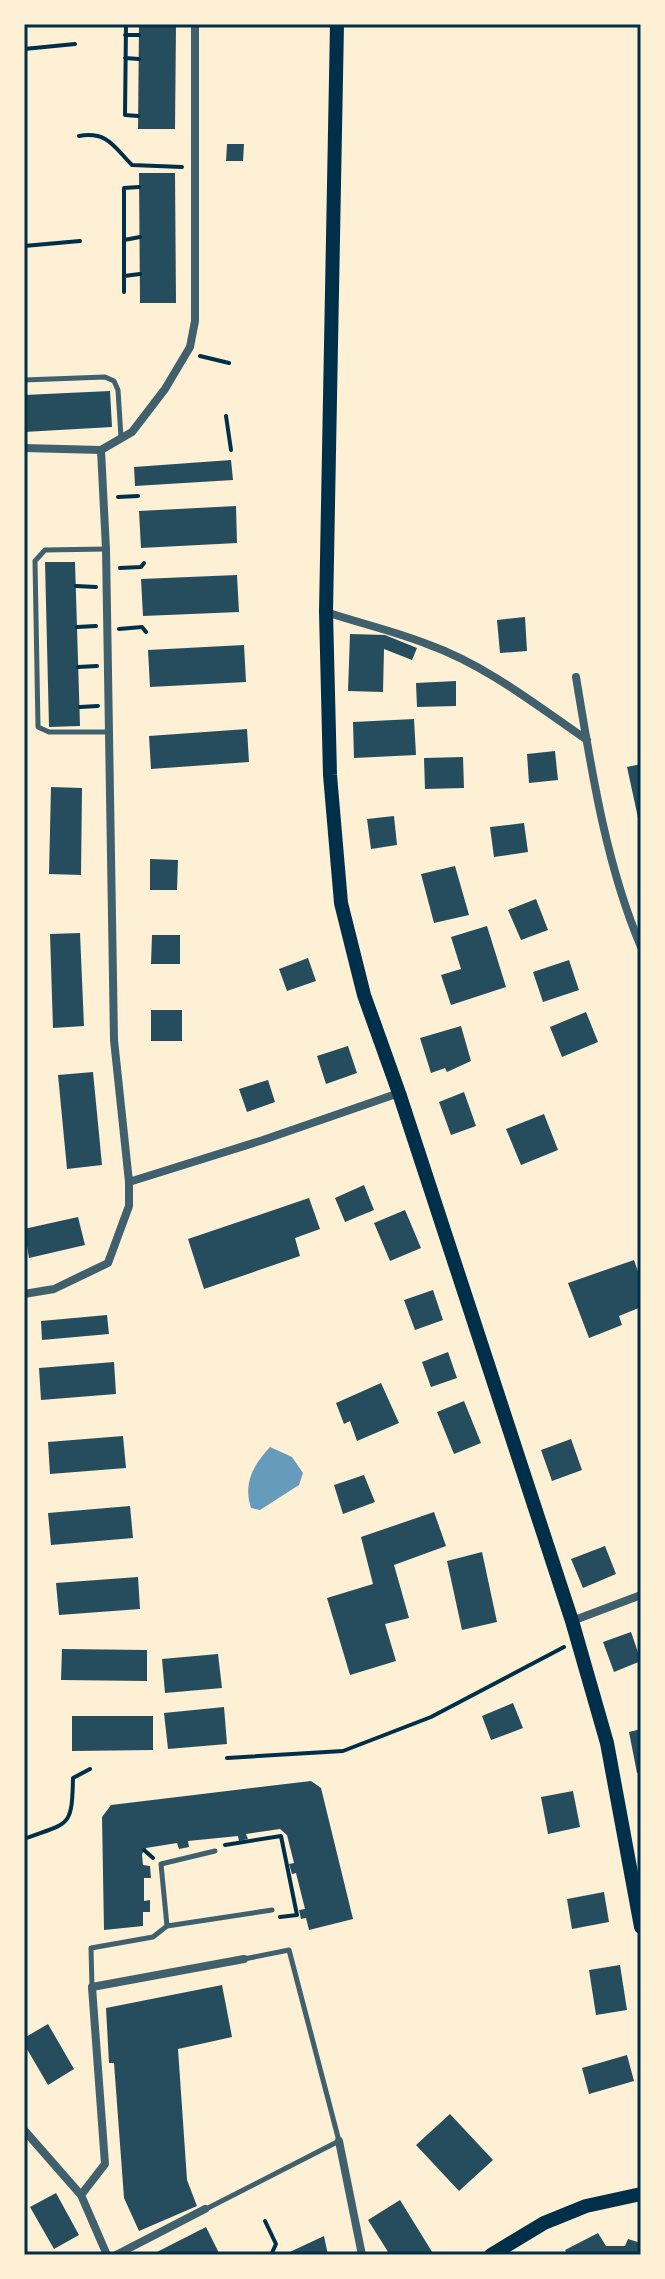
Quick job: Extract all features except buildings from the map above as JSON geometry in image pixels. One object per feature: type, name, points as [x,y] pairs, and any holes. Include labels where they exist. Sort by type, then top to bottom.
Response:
[{"type":"main road","points":[[337,24],[326,612],[330,775],[341,903],[364,995],[578,1640],[607,1743],[641,1927]]},
{"type":"main road","points":[[491,2255],[544,2223],[586,2206],[641,2194]]},
{"type":"street","points":[[24,448],[101,450],[132,432],[165,389],[190,347],[195,321],[195,24]]},
{"type":"street","points":[[24,1294],[54,1289],[108,1263],[129,1206],[114,1040],[106,549],[101,450]]},
{"type":"street","points":[[326,612],[428,644],[471,664],[503,682],[587,740]]},
{"type":"street","points":[[576,677],[623,904],[641,947]]},
{"type":"street","points":[[129,1182],[399,1093]]},
{"type":"street","points":[[572,1621],[641,1595]]},
{"type":"street","points":[[81,2195],[105,2164],[92,1987],[244,1959]]},
{"type":"street","points":[[24,2130],[81,2195],[107,2255]]},
{"type":"street","points":[[339,2141],[362,2255]]},
{"type":"street","points":[[116,2255],[205,2209]]},
{"type":"lane","points":[[24,380],[105,377],[114,381],[118,390],[121,438]]},
{"type":"lane","points":[[106,549],[45,550],[35,561],[35,576],[38,727],[49,732],[108,732]]},
{"type":"lane","points":[[167,1926],[161,1864],[215,1851]]},
{"type":"lane","points":[[92,1987],[91,1948],[153,1937],[167,1926],[272,1910]]},
{"type":"lane","points":[[205,2209],[339,2141],[289,1950],[244,1959]]},
{"type":"path","points":[[126,24],[125,115],[138,116]]},
{"type":"path","points":[[125,35],[139,35]]},
{"type":"path","points":[[24,49],[75,44]]},
{"type":"path","points":[[125,58],[139,59]]},
{"type":"path","points":[[79,136],[90,134],[106,137],[132,165],[197,167]]},
{"type":"path","points":[[124,292],[124,188],[139,187]]},
{"type":"path","points":[[124,240],[140,237]]},
{"type":"path","points":[[24,246],[80,241]]},
{"type":"path","points":[[124,276],[140,274]]},
{"type":"path","points":[[204,358],[229,363]]},
{"type":"path","points":[[226,416],[231,450]]},
{"type":"path","points":[[103,497],[138,496]]},
{"type":"path","points":[[106,569],[141,567],[144,563]]},
{"type":"path","points":[[131,628],[142,627],[146,632]]},
{"type":"path","points":[[227,1758],[343,1751],[431,1717],[578,1640]]},
{"type":"path","points":[[24,1839],[66,1823],[72,1813],[73,1778],[90,1769]]},
{"type":"path","points":[[215,1851],[219,1846],[282,1834],[299,1915],[280,1917],[272,1910]]},
{"type":"path","points":[[265,2221],[276,2244],[271,2255]]},
{"type":"water","points":[[270,1447],[292,1457],[303,1473],[299,1485],[260,1510],[251,1508],[248,1491],[251,1475]]}]
